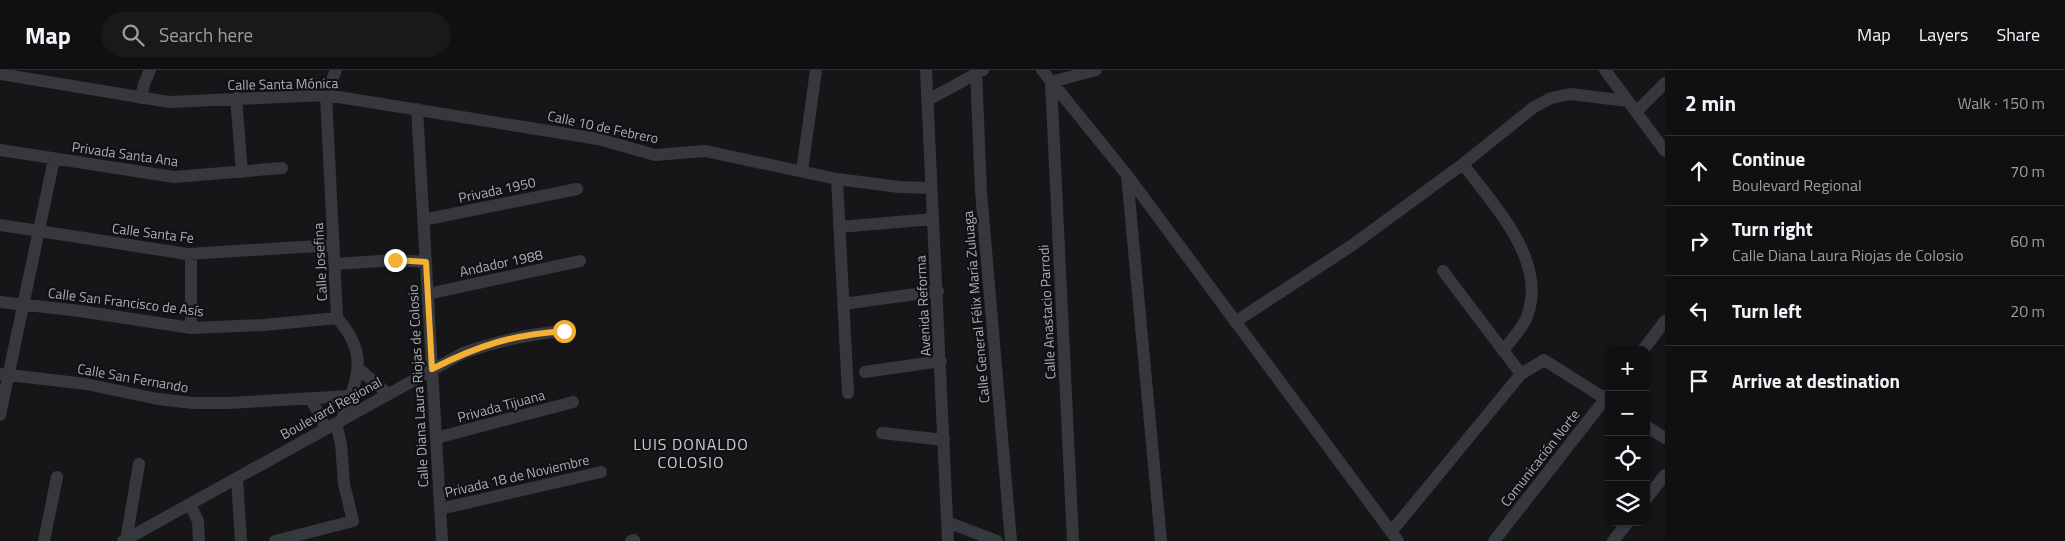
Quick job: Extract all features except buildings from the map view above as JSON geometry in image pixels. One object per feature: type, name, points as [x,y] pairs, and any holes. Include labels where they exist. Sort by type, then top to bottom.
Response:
[{"type":"street","points":[[141,98],[150,70]]},
{"type":"street","points":[[326,95],[336,70]]},
{"type":"street","points":[[802,171],[816,70]]},
{"type":"street","name":"Avenida Reforma","points":[[926,70],[938,291],[948,541]]},
{"type":"street","points":[[1042,70],[1126,175],[1394,537],[1521,374],[1544,360],[1605,397]]},
{"type":"street","points":[[1052,82],[1096,70]]},
{"type":"street","points":[[1605,70],[1665,151]]},
{"type":"street","points":[[928,100],[978,71]]},
{"type":"street","name":"Calle General Félix María Zuluaga","points":[[978,71],[980,192],[1011,541]]},
{"type":"street","name":"Calle Santa Mónica","points":[[0,74],[169,102],[326,95],[417,109]]},
{"type":"street","name":"Calle Anastacio Parrodi","points":[[1052,82],[1073,541]]},
{"type":"street","points":[[1235,322],[1351,246],[1463,164],[1534,106],[1551,98],[1570,94],[1632,107],[1665,83]]},
{"type":"street","name":"Calle Josefina","points":[[326,95],[337,318],[354,342],[359,369],[350,396],[335,424]]},
{"type":"street","points":[[236,98],[242,172]]},
{"type":"street","name":"Calle 10 de Febrero","points":[[417,109],[610,141],[655,156],[705,151],[837,178],[899,187],[931,188]]},
{"type":"street","name":"Calle Diana Laura Riojas de Colosio","points":[[417,109],[442,541]]},
{"type":"street","name":"Privada Santa Ana","points":[[0,150],[174,177],[282,168]]},
{"type":"street","points":[[0,416],[4,375],[23,304],[54,159]]},
{"type":"street","points":[[1463,164],[1512,231],[1523,250],[1532,281],[1531,302],[1526,321],[1503,350]]},
{"type":"street","points":[[1126,175],[1161,541]]},
{"type":"street","points":[[837,178],[848,393]]},
{"type":"street","name":"Privada 1950","points":[[423,220],[577,189]]},
{"type":"street","points":[[839,227],[933,219]]},
{"type":"street","name":"Calle Santa Fe","points":[[0,226],[191,254],[334,245]]},
{"type":"street","points":[[191,254],[191,328]]},
{"type":"street","points":[[335,264],[387,261],[426,262]]},
{"type":"street","name":"Andador 1988","points":[[428,294],[580,261]]},
{"type":"street","points":[[1443,271],[1521,374]]},
{"type":"street","points":[[843,304],[938,291]]},
{"type":"street","name":"Calle San Francisco de Asís","points":[[0,302],[191,328],[264,325],[337,318]]},
{"type":"street","points":[[1646,346],[1665,321]]},
{"type":"street","name":"Boulevard Regional","points":[[125,541],[463,353],[495,341],[529,334],[564,331]]},
{"type":"street","points":[[866,372],[940,361]]},
{"type":"street","points":[[359,369],[388,394]]},
{"type":"street","name":"Calle San Fernando","points":[[4,375],[86,384],[158,399],[193,403],[350,396]]},
{"type":"street","points":[[274,541],[353,521],[346,493],[341,444],[335,424],[311,399]]},
{"type":"street","name":"Comunicación Norte","points":[[1494,541],[1605,401]]},
{"type":"street","name":"Privada Tijuana","points":[[436,438],[573,402]]},
{"type":"street","points":[[1650,429],[1665,438]]},
{"type":"street","points":[[882,433],[944,440]]},
{"type":"street","points":[[125,541],[139,464]]},
{"type":"street","name":"Privada 18 de Noviembre","points":[[440,509],[601,472]]},
{"type":"street","points":[[1650,494],[1665,475]]},
{"type":"street","points":[[44,541],[57,477]]},
{"type":"street","points":[[237,478],[241,541]]},
{"type":"street","points":[[190,504],[198,521],[199,541]]},
{"type":"street","points":[[947,522],[997,541]]},
{"type":"street","points":[[1613,541],[1625,526]]},
{"type":"district","name":"LUIS DONALDO COLOSIO","points":[[691,453]]},
{"type":"route","points":[[395,260],[426,262],[432,369],[463,353],[495,341],[529,334],[564,331]]}]
